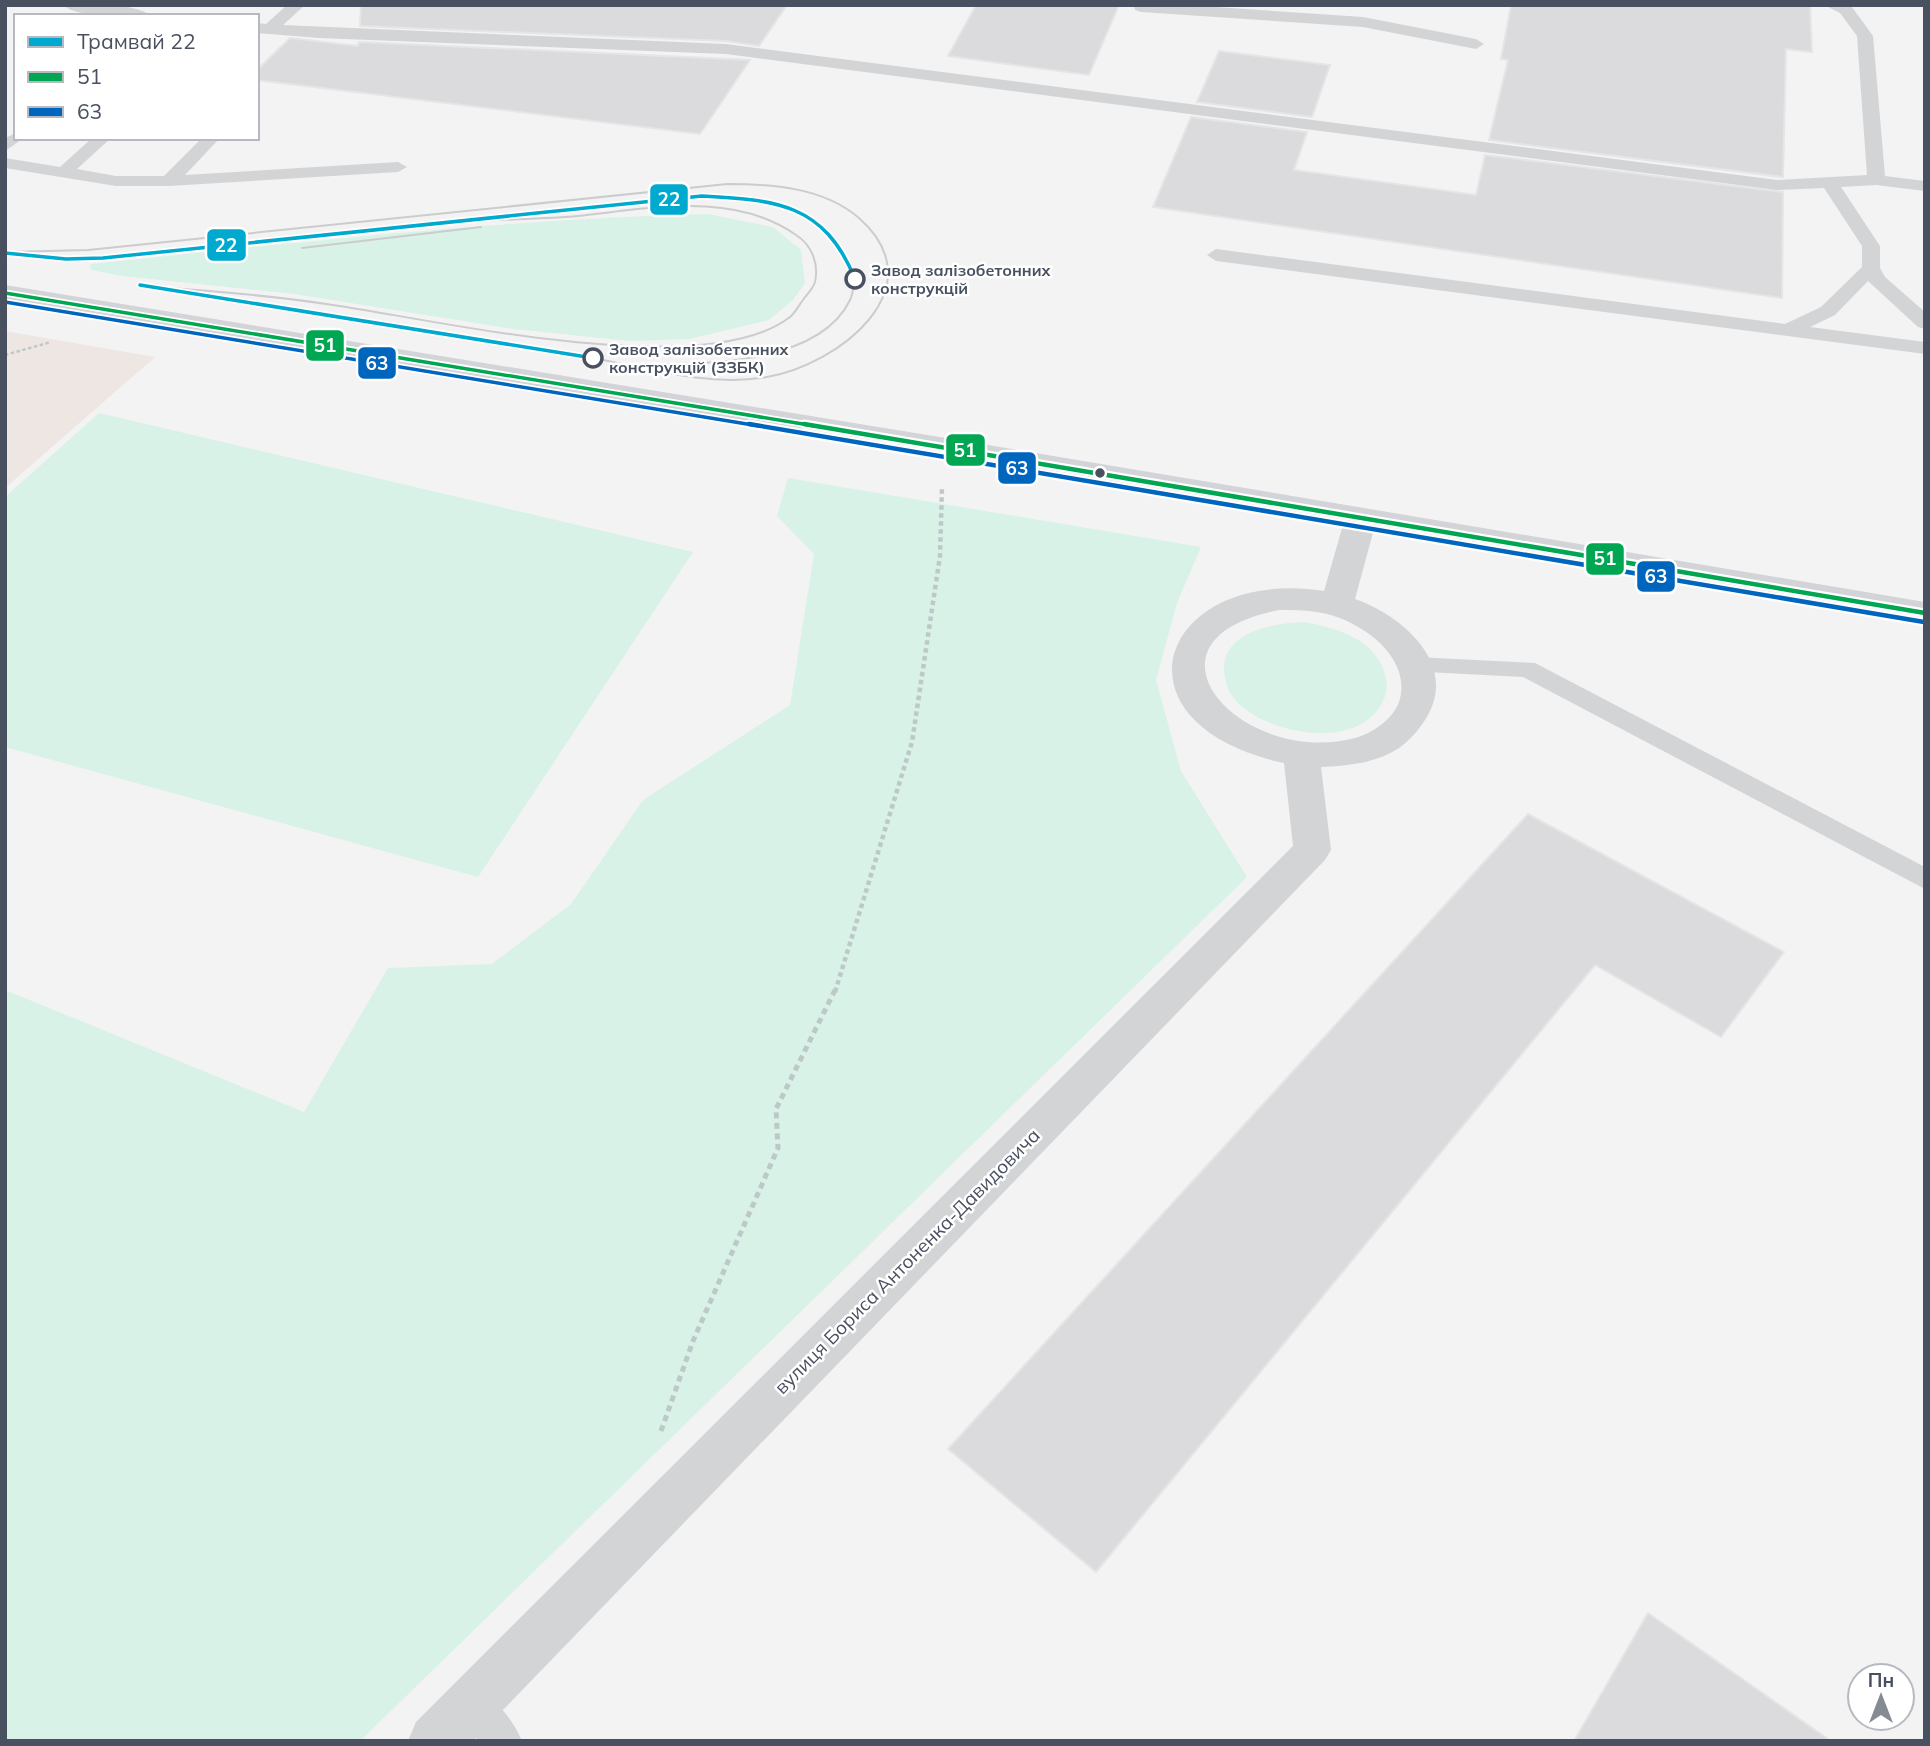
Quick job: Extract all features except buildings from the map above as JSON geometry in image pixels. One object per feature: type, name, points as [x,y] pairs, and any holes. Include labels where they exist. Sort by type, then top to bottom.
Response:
[{"type":"main road","points":[[5,293],[1925,613]]},
{"type":"street","points":[[1337,605],[1361,518]]},
{"type":"street","points":[[1279,599],[1337,605],[1363,615],[1386,629],[1404,646],[1415,665],[1419,685],[1416,705],[1404,723],[1386,738],[1361,749],[1332,755],[1301,755],[1252,742],[1219,723],[1201,705],[1190,685],[1188,665],[1193,645],[1206,627],[1226,613],[1250,603],[1279,599]]},
{"type":"street","name":"вулиця Бориса Антоненка-Давидовича","points":[[435,1741],[1312,850],[1301,755]]},
{"type":"lane","points":[[71,5],[130,14]]},
{"type":"lane","points":[[264,29],[297,5]]},
{"type":"lane","points":[[1363,22],[1370,5]]},
{"type":"lane","points":[[1832,5],[1846,10],[1865,36],[1876,180]]},
{"type":"lane","points":[[1141,7],[1363,22],[1476,44]]},
{"type":"lane","points":[[264,29],[726,49],[1777,185],[1876,180],[1925,186]]},
{"type":"lane","points":[[64,172],[101,140]]},
{"type":"lane","points":[[169,181],[210,140]]},
{"type":"lane","points":[[5,163],[116,181],[169,181],[398,167]]},
{"type":"lane","points":[[1829,182],[1871,246],[1871,268],[1877,280],[1925,323]]},
{"type":"lane","points":[[1216,255],[1925,348]]},
{"type":"lane","points":[[1785,331],[1828,311],[1871,268]]},
{"type":"lane","points":[[1415,665],[1527,669],[1925,878]]},
{"type":"lane","points":[[471,1704],[503,1741]]},
{"type":"path","points":[[5,355],[54,341]]},
{"type":"path","points":[[659,1435],[693,1341],[778,1148],[776,1109],[832,1000],[912,742],[940,556],[942,482]]},
{"type":"shaded area","points":[[5,331],[155,357],[5,488]]},
{"type":"green space","points":[[708,214],[773,227],[801,250],[805,283],[793,300],[769,320],[689,339],[630,341],[513,329],[294,294],[122,276],[91,270],[90,264],[476,226]]},
{"type":"green space","points":[[99,413],[693,552],[478,877],[5,747],[5,497]]},
{"type":"green space","points":[[788,478],[1201,547],[1177,603],[1156,680],[1181,771],[1247,877],[360,1741],[5,1741],[5,990],[304,1112],[388,968],[492,964],[571,904],[643,800],[790,705],[814,554],[777,516]]},
{"type":"green space","points":[[1304,622],[1343,632],[1366,645],[1375,654],[1382,666],[1387,689],[1381,705],[1368,719],[1351,728],[1332,733],[1310,733],[1269,722],[1251,713],[1231,694],[1224,668],[1233,645],[1254,631],[1280,624]]},
{"type":"tram line","points":[[5,252],[88,250],[727,184],[796,189],[829,200],[859,218],[881,244],[888,271],[883,296],[869,319],[848,340],[795,370],[767,377],[724,380],[680,375],[593,358]]},
{"type":"tram line","name":"22","points":[[5,253],[66,259],[103,258],[702,196],[752,200],[796,210],[831,235],[845,254],[855,279]]},
{"type":"tram line","points":[[156,287],[289,299],[501,333],[635,346],[697,345],[750,336],[790,317],[815,282],[813,256],[802,239],[770,220],[714,207],[684,206],[565,217],[468,221]]},
{"type":"tram line","points":[[302,248],[481,227]]},
{"type":"tram line","points":[[667,364],[742,359],[794,346],[817,335],[836,320],[850,300],[855,279]]},
{"type":"tram line","name":"22","points":[[140,285],[593,358]]},
{"type":"transit line","name":"51","points":[[5,293],[958,449],[1925,613]]},
{"type":"transit line","name":"63","points":[[5,302],[957,458],[1924,622]]},
{"type":"place","name":"Завод залізобетонних конструкцій","points":[[855,279]]},
{"type":"place","name":"Завод залізобетонних конструкцій (ЗЗБК)","points":[[593,358]]}]
